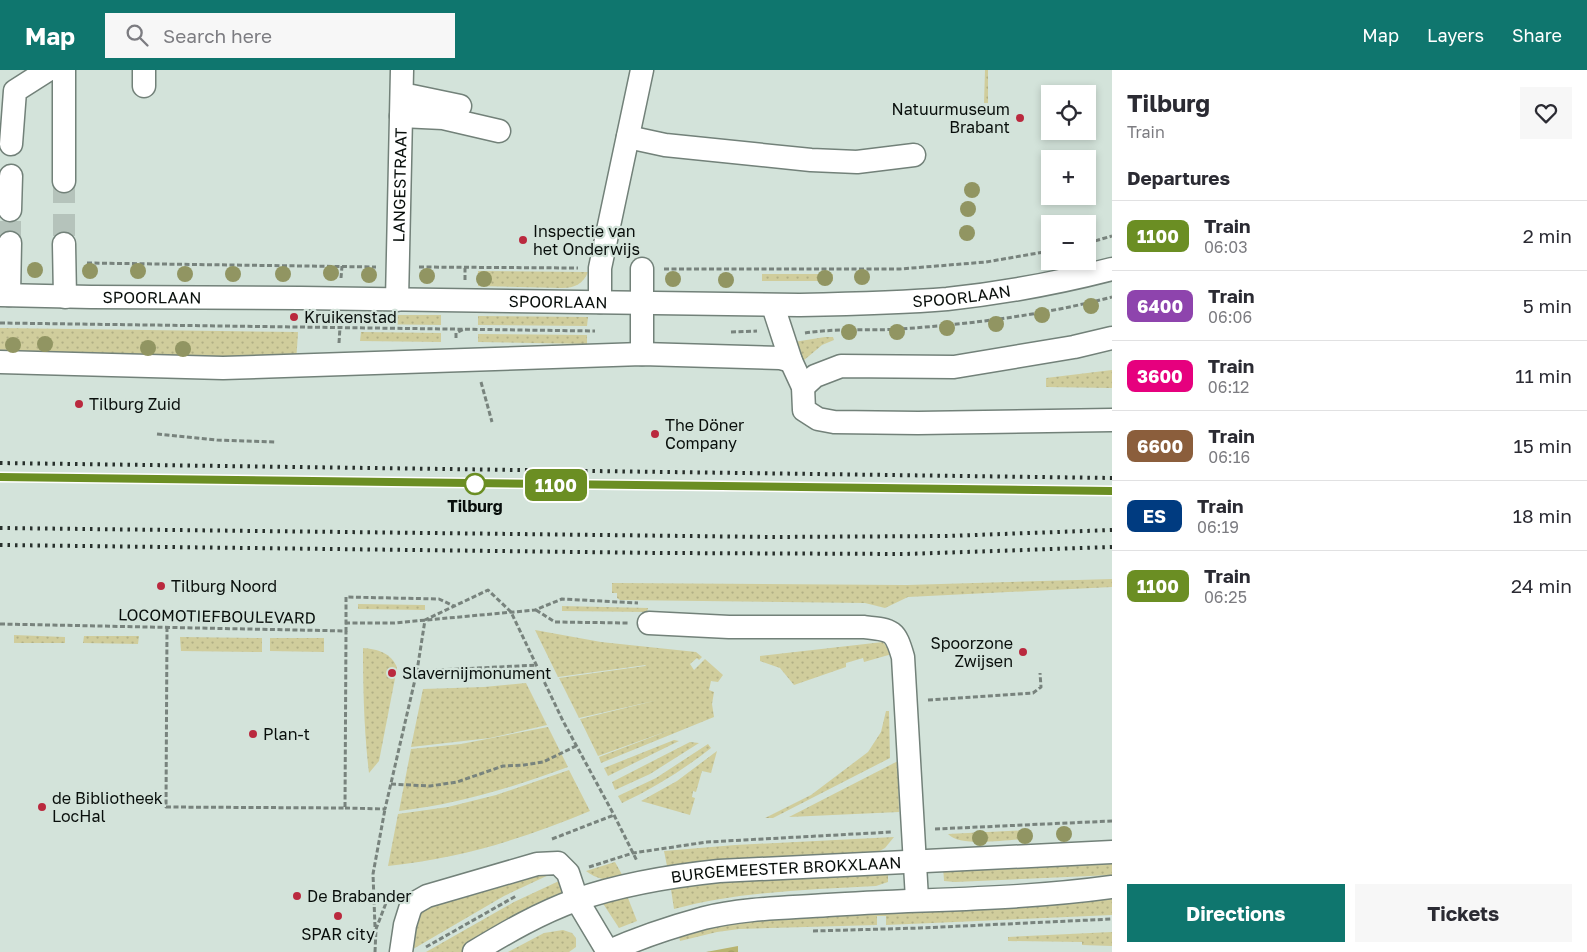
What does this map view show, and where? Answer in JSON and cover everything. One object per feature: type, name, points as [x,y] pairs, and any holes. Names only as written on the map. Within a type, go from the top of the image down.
[{"type":"street","points":[[11,144],[15,91],[21,78],[48,70]]},
{"type":"street","points":[[64,70],[64,181]]},
{"type":"street","name":"LANGESTRAAT","points":[[397,300],[402,70]]},
{"type":"street","points":[[600,302],[600,268],[642,70]]},
{"type":"street","points":[[401,107],[412,96],[460,106]]},
{"type":"street","points":[[401,107],[499,131]]},
{"type":"street","points":[[628,137],[665,145],[811,160],[857,162],[914,154]]},
{"type":"street","points":[[10,210],[11,176]]},
{"type":"street","points":[[4,295],[10,243]]},
{"type":"street","points":[[64,253],[65,297]]},
{"type":"street","points":[[642,354],[642,303],[652,269]]},
{"type":"street","name":"SPOORLAAN","points":[[4,295],[600,302],[773,306],[876,303],[954,298],[1032,287],[1112,269]]},
{"type":"street","points":[[773,306],[791,361],[803,386],[804,410],[818,419],[834,422],[918,423],[1112,420]]},
{"type":"street","points":[[803,386],[815,376],[841,366],[954,367],[1074,347],[1112,338]]},
{"type":"street","points":[[0,362],[223,368],[642,354],[780,358],[791,361]]},
{"type":"street","points":[[649,623],[729,627],[864,627],[890,632],[897,637],[903,657],[917,899]]},
{"type":"street","name":"BURGEMEESTER BROKXLAAN","points":[[474,952],[515,928],[577,900],[621,886],[692,874],[719,871],[1112,852]]},
{"type":"street","points":[[402,952],[405,925],[413,904],[436,894],[537,864],[552,862],[562,865],[568,873],[577,900],[608,952],[660,932],[696,921],[742,912],[917,899],[1069,893],[1112,887]]},
{"type":"path","points":[[1096,241],[1112,236]]},
{"type":"path","name":"SPOORLAAN","points":[[64,253],[397,267],[600,268]]},
{"type":"path","name":"SPOORLAAN","points":[[652,269],[900,269],[986,262],[1041,253]]},
{"type":"path","name":"SPOORLAAN","points":[[0,323],[601,331]]},
{"type":"path","points":[[456,340],[456,333],[464,328],[470,334]]},
{"type":"path","points":[[157,434],[217,440],[275,442]]},
{"type":"path","points":[[391,784],[430,786],[457,782],[503,766],[543,762],[576,746],[511,612],[488,590],[425,620]]},
{"type":"path","points":[[346,808],[346,597],[439,599],[455,606]]},
{"type":"path","points":[[345,623],[394,623],[535,610],[562,599],[568,599]]},
{"type":"path","points":[[535,610],[555,622],[649,623]]},
{"type":"path","points":[[376,929],[373,874],[417,671],[425,620]]},
{"type":"path","name":"LOCOMOTIEFBOULEVARD","points":[[0,624],[346,631]]},
{"type":"path","points":[[167,627],[166,807],[386,809]]},
{"type":"path","points":[[417,671],[537,665]]},
{"type":"path","points":[[905,701],[1033,693],[1041,687],[1040,673]]},
{"type":"path","name":"BURGEMEESTER BROKXLAAN","points":[[576,746],[633,853],[706,842],[1112,821]]},
{"type":"path","points":[[805,931],[929,928],[1112,919]]},
{"type":"shaded area","points":[[985,70],[988,70],[988,103],[984,103]]},
{"type":"shaded area","points":[[478,271],[588,272],[584,280],[578,285],[562,288],[478,286]]},
{"type":"shaded area","points":[[762,274],[833,274],[833,281],[762,281]]},
{"type":"shaded area","points":[[361,315],[441,315],[441,325],[361,324]]},
{"type":"shaded area","points":[[478,316],[588,317],[587,326],[478,325]]},
{"type":"shaded area","points":[[0,328],[298,332],[296,363],[0,359]]},
{"type":"shaded area","points":[[361,332],[441,333],[441,342],[360,341]]},
{"type":"shaded area","points":[[478,334],[587,335],[587,344],[478,342]]},
{"type":"shaded area","points":[[833,337],[834,340],[822,345],[803,361],[794,342]]},
{"type":"shaded area","points":[[1112,370],[1112,388],[1046,387],[1046,378]]},
{"type":"shaded area","points":[[1112,579],[1112,587],[908,597],[885,608],[865,603],[620,600],[617,598],[617,593],[612,593],[612,583],[907,585]]},
{"type":"shaded area","points":[[358,604],[425,605],[425,610],[358,609]]},
{"type":"shaded area","points":[[562,606],[648,608],[647,612],[562,611]]},
{"type":"shaded area","points":[[535,630],[601,642],[696,652],[702,657],[699,660],[697,658],[690,664],[694,670],[705,659],[723,675],[718,682],[711,681],[709,690],[714,692],[712,704],[714,717],[601,763],[599,757],[673,729],[598,756],[580,719],[658,700],[579,718],[559,678],[646,665],[558,677]]},
{"type":"shaded area","points":[[14,635],[65,637],[65,643],[14,643]]},
{"type":"shaded area","points":[[84,636],[139,636],[138,644],[83,643]]},
{"type":"shaded area","points":[[180,637],[262,638],[262,652],[181,651]]},
{"type":"shaded area","points":[[270,638],[324,638],[324,652],[270,651]]},
{"type":"shaded area","points":[[883,642],[892,654],[864,662],[863,658],[846,663],[846,667],[794,685],[780,668],[760,661],[760,656]]},
{"type":"shaded area","points":[[363,648],[374,649],[388,655],[397,668],[379,761],[369,773],[364,710]]},
{"type":"shaded area","points":[[526,683],[547,725],[490,738],[411,747],[423,689],[484,687]]},
{"type":"shaded area","points":[[886,711],[889,711],[890,758],[773,818],[765,818],[811,795],[868,752],[881,732]]},
{"type":"shaded area","points":[[548,727],[568,767],[526,782],[464,800],[399,811],[411,749],[461,744]]},
{"type":"shaded area","points":[[674,740],[679,741],[608,776],[604,768]]},
{"type":"shaded area","points":[[690,742],[699,743],[650,774],[615,790],[612,782]]},
{"type":"shaded area","points":[[708,744],[711,748],[690,764],[657,785],[622,803],[618,796],[656,778]]},
{"type":"shaded area","points":[[717,751],[711,773],[702,771],[696,792],[693,791],[692,797],[695,798],[690,815],[641,801],[677,781]]},
{"type":"shaded area","points":[[898,761],[899,812],[789,817]]},
{"type":"shaded area","points":[[569,770],[590,811],[516,839],[491,846],[441,858],[388,866],[398,814],[448,807],[496,795]]},
{"type":"shaded area","points":[[1029,830],[1029,839],[986,842],[963,841],[948,834]]},
{"type":"shaded area","points":[[894,837],[885,848],[874,854],[668,871],[664,851],[735,845]]},
{"type":"shaded area","points":[[1112,858],[1112,875],[944,881],[943,866]]},
{"type":"shaded area","points":[[615,862],[625,880],[600,878],[586,871]]},
{"type":"shaded area","points":[[888,868],[888,882],[876,886],[749,895],[724,898],[674,909],[670,883]]},
{"type":"shaded area","points":[[542,871],[553,873],[504,896],[408,952],[418,910]]},
{"type":"shaded area","points":[[559,881],[564,894],[463,952],[426,952],[514,902]]},
{"type":"shaded area","points":[[626,893],[637,921],[619,928],[602,902]]},
{"type":"shaded area","points":[[1112,896],[1112,915],[886,925],[886,916],[877,916],[877,925],[739,929],[680,941],[678,932],[732,920]]},
{"type":"shaded area","points":[[563,930],[572,933],[576,938],[576,947],[569,952],[508,952],[544,933]]},
{"type":"shaded area","points":[[1112,932],[1112,946],[1082,945],[1082,942],[1008,941],[1008,937]]},
{"type":"green space","points":[[738,946],[738,952],[706,952]]},
{"type":"tunnel","points":[[64,181],[64,244]]},
{"type":"tunnel","points":[[10,210],[10,243]]},
{"type":"railway","points":[[0,463],[1112,478]]},
{"type":"railway","points":[[0,477],[1112,491]]},
{"type":"railway","points":[[0,528],[773,537],[947,536],[1112,530]]},
{"type":"railway","points":[[0,545],[906,554],[1112,547]]},
{"type":"train","name":"1100","points":[[0,477],[1112,491]]},
{"type":"place","name":"Natuurmuseum Brabant","points":[[1020,118]]},
{"type":"place","name":"Inspectie van het Onderwijs","points":[[523,240]]},
{"type":"place","name":"Kruikenstad","points":[[294,317]]},
{"type":"place","name":"Tilburg Zuid","points":[[79,404]]},
{"type":"place","name":"The Döner Company","points":[[655,434]]},
{"type":"place","name":"Tilburg","points":[[475,484]]},
{"type":"place","name":"Tilburg Noord","points":[[161,586]]},
{"type":"place","name":"Spoorzone Zwijsen","points":[[1023,652]]},
{"type":"place","name":"Slavernijmonument","points":[[392,673]]},
{"type":"place","name":"Plan-t","points":[[253,734]]},
{"type":"place","name":"de Bibliotheek LocHal","points":[[42,807]]},
{"type":"place","name":"De Brabander","points":[[297,896]]},
{"type":"place","name":"SPAR city","points":[[338,916]]}]
